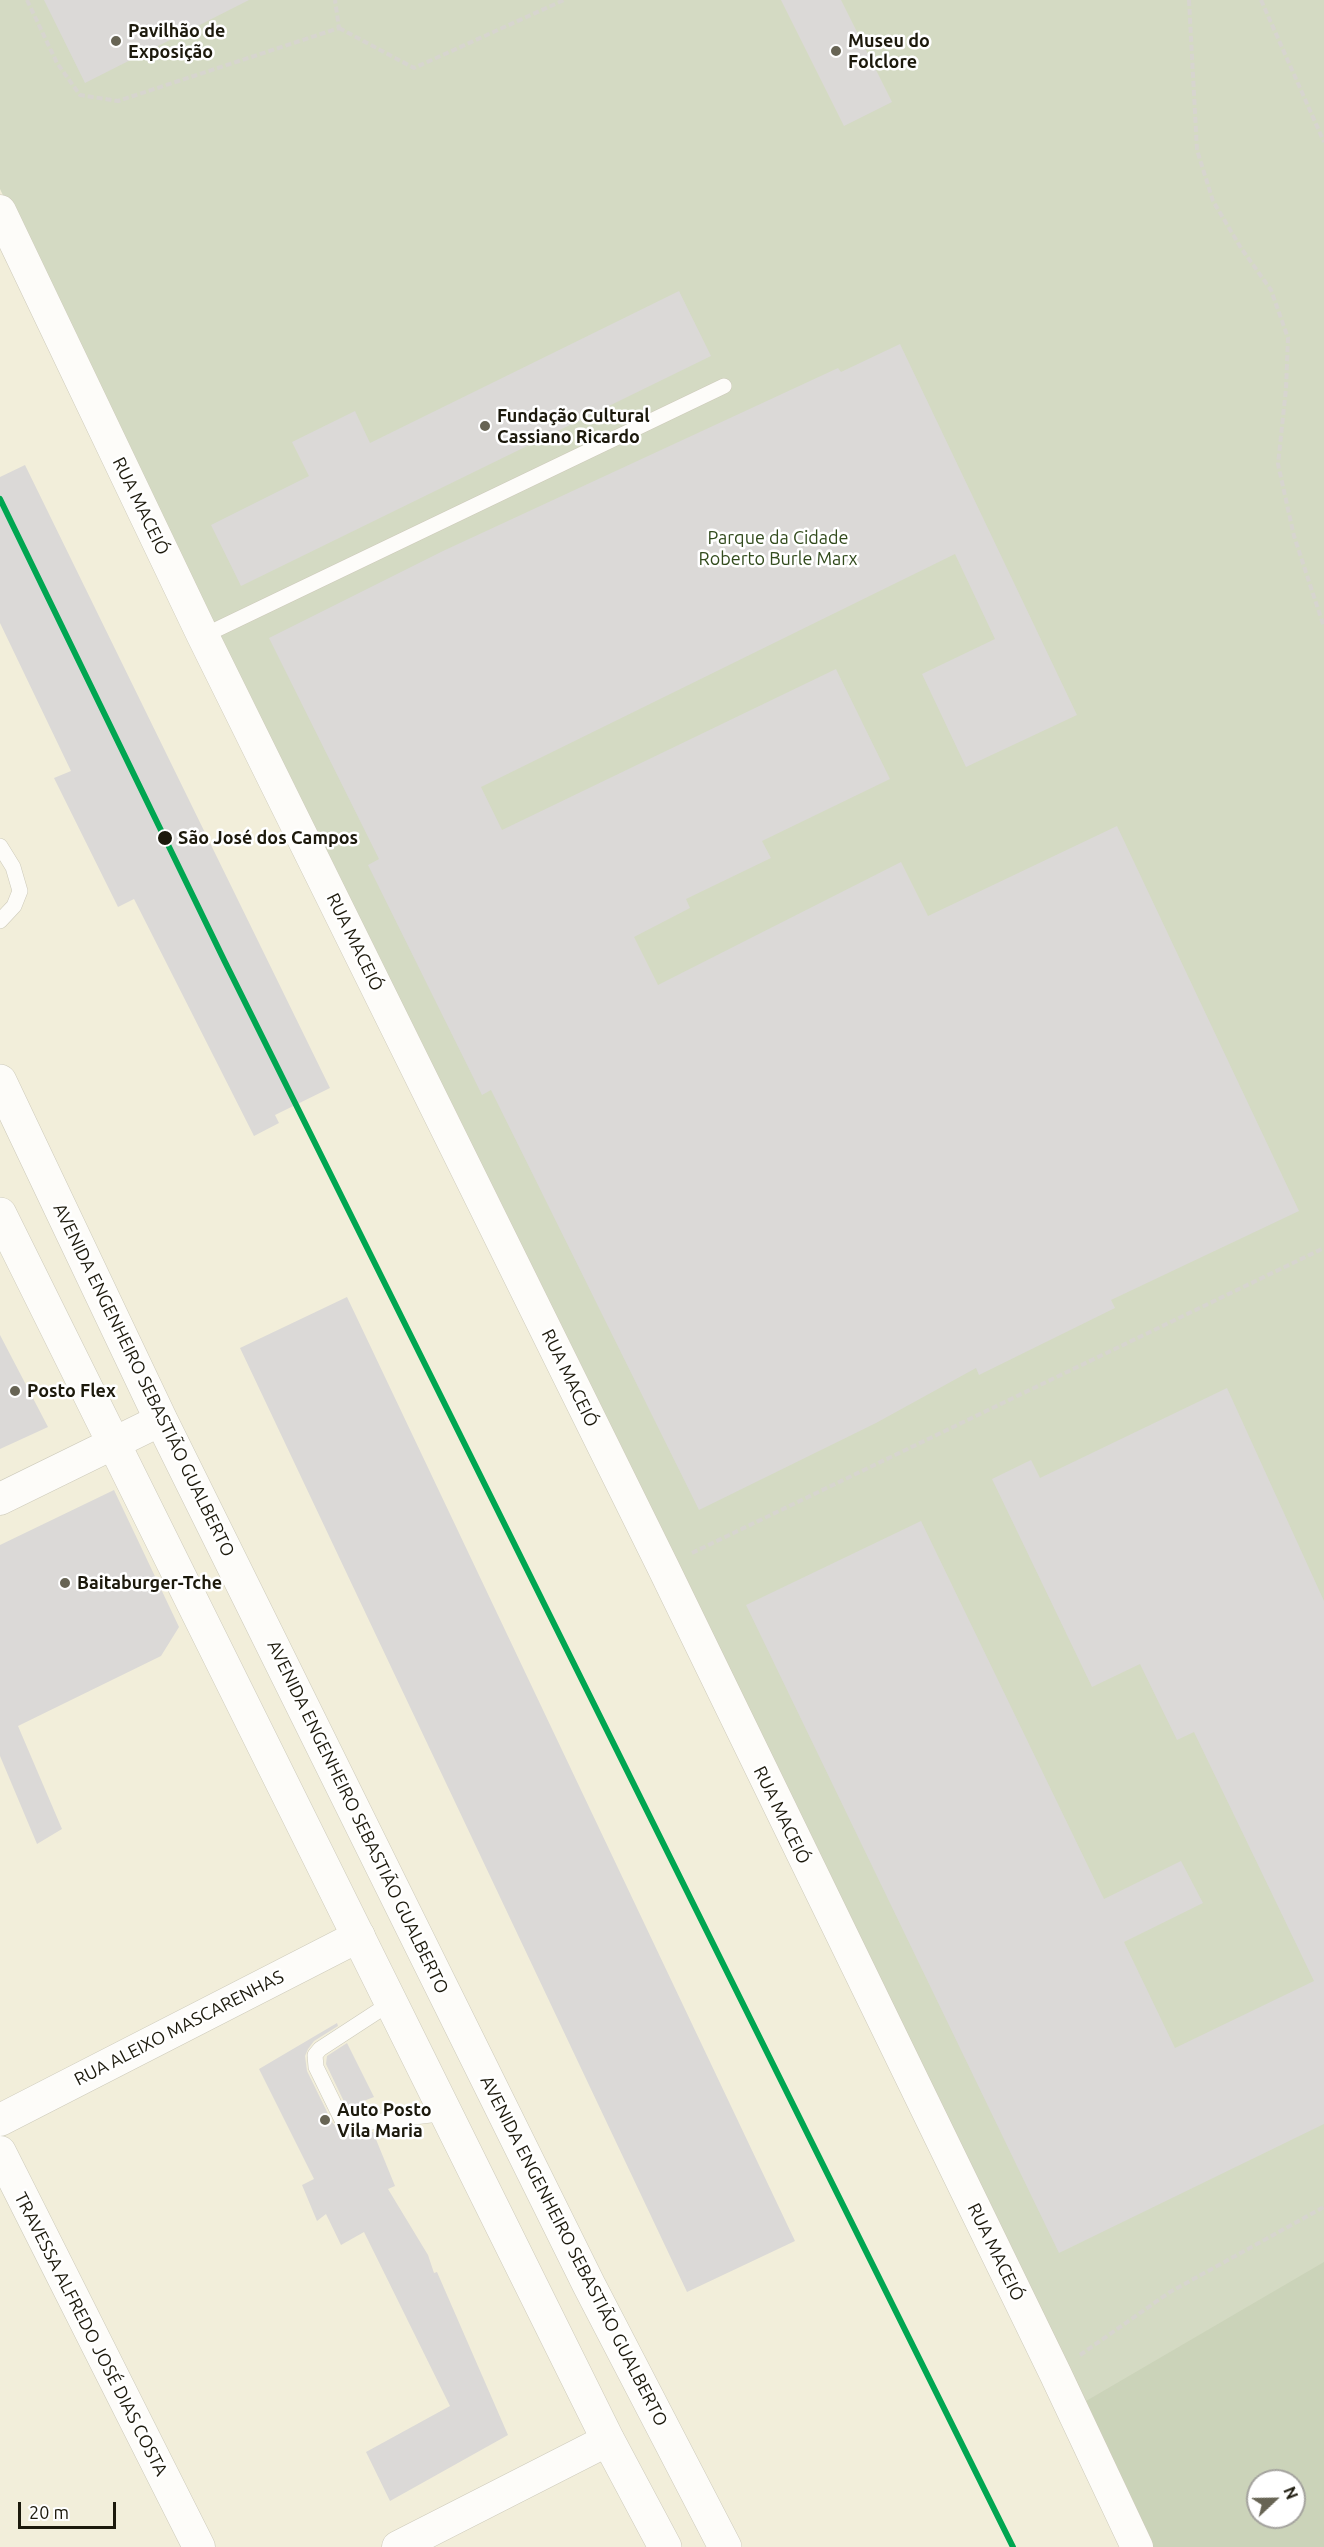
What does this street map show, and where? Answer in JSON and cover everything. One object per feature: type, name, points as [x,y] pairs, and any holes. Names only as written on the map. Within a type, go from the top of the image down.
[{"type":"main road","name":"AVENIDA ENGENHEIRO SEBASTIÃO GUALBERTO","points":[[0,1081],[161,1420],[589,2285],[725,2547]]},
{"type":"main road","points":[[0,1214],[608,2440],[665,2547]]},
{"type":"street","name":"RUA MACEIÓ","points":[[0,211],[203,636],[663,1567],[1055,2373],[1137,2547]]},
{"type":"street","points":[[0,1499],[161,1420]]},
{"type":"street","name":"RUA ALEIXO MASCARENHAS","points":[[0,2120],[359,1936]]},
{"type":"street","name":"TRAVESSA ALFREDO JOSÉ DIAS COSTA","points":[[0,2152],[199,2547]]},
{"type":"street","points":[[398,2547],[608,2440]]},
{"type":"lane","points":[[203,636],[724,386]]},
{"type":"lane","points":[[0,846],[13,867],[20,891],[14,906],[0,921]]},
{"type":"lane","points":[[392,2002],[320,2049],[315,2055],[316,2067],[341,2118],[346,2123],[356,2124],[447,2113]]},
{"type":"path","points":[[27,0],[57,63],[80,95],[118,101],[339,28],[414,68],[564,0]]},
{"type":"path","points":[[334,0],[339,28]]},
{"type":"path","points":[[1189,0],[1197,150],[1213,201],[1241,248],[1271,290],[1288,338],[1286,389],[1278,464],[1294,536],[1324,627]]},
{"type":"path","points":[[1261,0],[1324,142]]},
{"type":"path","points":[[663,1567],[1324,1248]]},
{"type":"path","points":[[1055,2373],[1170,2292],[1324,2207]]},
{"type":"green space","name":"Parque da Cidade Roberto Burle Marx","points":[[0,0],[1324,0],[1324,2547],[1152,2547],[667,1583],[0,189]]},
{"type":"green space","points":[[1324,2262],[1324,2547],[1145,2547],[1081,2404]]},
{"type":"building","name":"Pavilhão de Exposição","points":[[44,0],[249,0],[85,83]]},
{"type":"building","name":"Museu do Folclore","points":[[781,0],[841,0],[892,102],[844,126]]},
{"type":"building","name":"Fundação Cultural Cassiano Ricardo","points":[[679,291],[711,356],[241,586],[211,525],[309,476],[292,442],[355,411],[370,443]]},
{"type":"building","points":[[900,344],[1077,715],[966,767],[922,674],[995,639],[955,554],[481,787],[502,830],[836,669],[890,779],[762,841],[771,858],[686,899],[690,908],[634,937],[658,985],[901,862],[928,916],[1117,826],[1299,1211],[1111,1300],[1115,1308],[979,1375],[976,1368],[876,1423],[699,1510],[491,1090],[482,1095],[368,865],[379,859],[269,638],[443,551],[838,368],[841,372]]},
{"type":"building","points":[[25,465],[330,1088],[275,1115],[279,1123],[254,1136],[134,899],[118,907],[54,778],[71,771],[0,623],[0,477]]},
{"type":"building","points":[[347,1297],[795,2241],[687,2292],[240,1348]]},
{"type":"building","name":"Posto Flex","points":[[0,1335],[48,1427],[0,1449]]},
{"type":"building","points":[[1227,1388],[1324,1601],[1324,2124],[1059,2253],[746,1605],[921,1521],[1104,1899],[1181,1861],[1203,1903],[1124,1942],[1175,2048],[1314,1981],[1194,1732],[1177,1740],[1140,1664],[1092,1687],[992,1479],[1031,1460],[1040,1478]]},
{"type":"building","name":"Baitaburger-Tche","points":[[114,1490],[179,1627],[161,1656],[18,1726],[62,1829],[37,1844],[0,1756],[0,1545]]},
{"type":"building","points":[[337,2023],[338,2026],[314,2041],[308,2049],[305,2056],[307,2071],[332,2122],[339,2130],[355,2134],[373,2132],[395,2186],[388,2189],[428,2255],[434,2273],[437,2272],[508,2435],[390,2501],[366,2452],[450,2406],[364,2232],[341,2245],[326,2214],[317,2221],[302,2185],[314,2179],[259,2069]]},
{"type":"building","points":[[347,2043],[374,2097],[361,2102],[366,2113],[349,2112],[326,2064],[327,2056]]},
{"type":"transit line","points":[[0,499],[225,962],[1013,2547]]},
{"type":"place","name":"Pavilhão de Exposição","points":[[116,41]]},
{"type":"place","name":"Museu do Folclore","points":[[836,51]]},
{"type":"place","name":"Fundação Cultural Cassiano Ricardo","points":[[485,426]]},
{"type":"place","name":"São José dos Campos","points":[[165,838]]},
{"type":"place","name":"Posto Flex","points":[[15,1391]]},
{"type":"place","name":"Baitaburger-Tche","points":[[65,1583]]},
{"type":"place","name":"Auto Posto Vila Maria","points":[[325,2120]]}]
